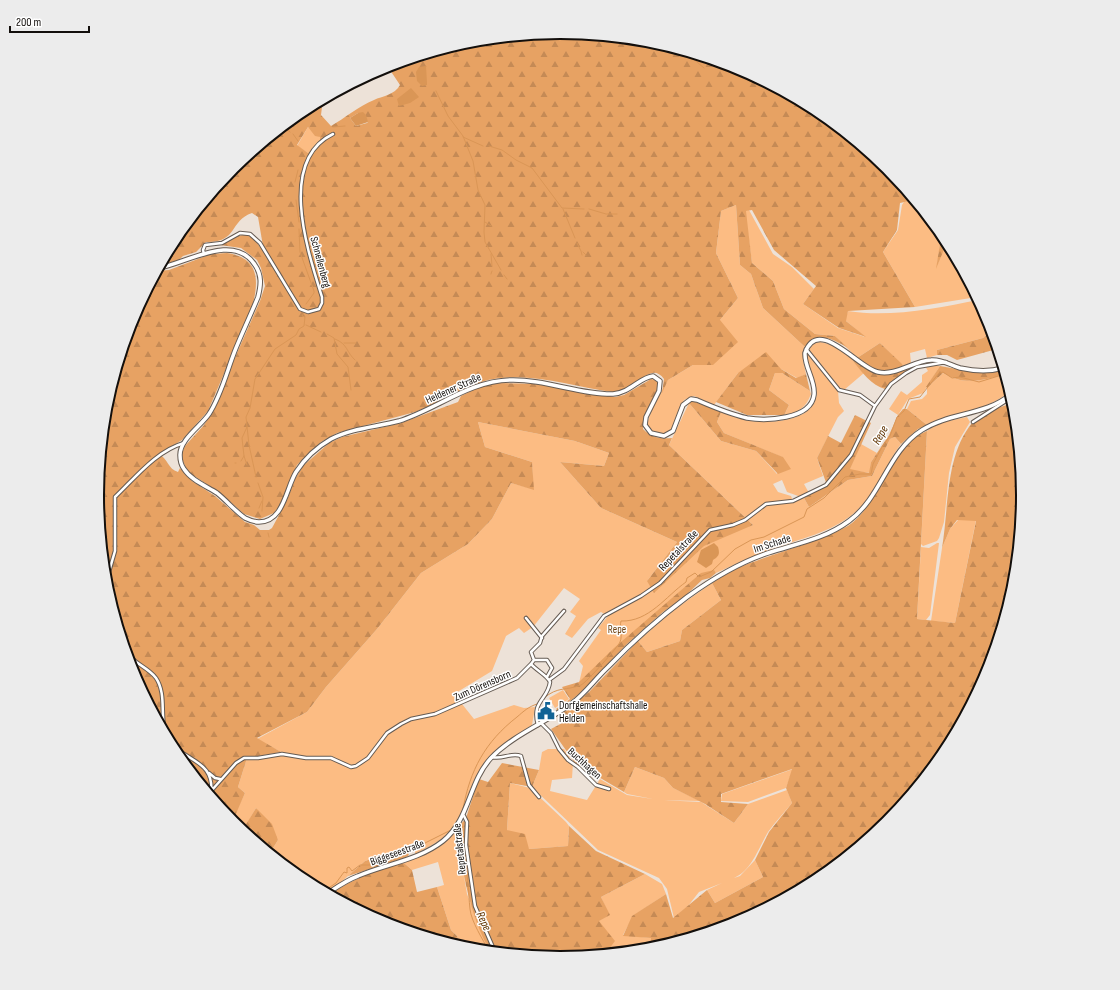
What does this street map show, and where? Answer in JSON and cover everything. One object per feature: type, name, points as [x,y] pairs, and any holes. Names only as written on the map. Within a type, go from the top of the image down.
[{"type":"main road","points":[[166,266],[204,254],[224,250],[242,253],[250,259],[257,268],[260,277],[261,288],[212,408],[203,422],[184,443]]},
{"type":"main road","points":[[806,349],[816,341],[826,340],[842,349],[868,369],[881,373],[891,372],[928,360],[946,362]]},
{"type":"main road","name":"Heldener Straße","points":[[184,443],[180,455],[184,470],[191,477],[217,494],[244,517],[259,522],[270,519],[278,513],[291,481],[301,464],[311,453],[324,443],[341,435],[399,421],[483,384],[510,380],[528,380],[614,394],[631,389],[647,378],[653,376],[660,381],[660,388],[644,425],[651,433],[664,436],[673,432],[683,405],[691,399],[729,412],[753,418],[789,417],[802,412],[810,403],[814,394],[805,360],[806,349]]},
{"type":"main road","name":"Repetalstraße","points":[[946,362],[971,370],[998,369]]},
{"type":"main road","name":"Im Schade","points":[[540,724],[571,704],[651,626],[709,582],[752,559],[826,534],[854,517],[874,495],[901,448],[922,430],[942,421],[987,409],[1005,398]]},
{"type":"main road","name":"Repetalstraße","points":[[464,816],[476,780],[492,757],[508,744],[540,724]]},
{"type":"main road","name":"Biggeseestraße","points":[[333,890],[358,876],[414,856],[436,846],[451,834],[464,816]]},
{"type":"street","name":"Schnellenberg","points":[[204,254],[203,250],[205,245],[222,243],[240,233],[250,234],[260,243],[300,308],[308,312],[319,309],[322,303],[322,297],[303,226],[302,179],[307,159],[316,147],[333,134]]},
{"type":"street","points":[[806,349],[839,390],[860,395],[875,406]]},
{"type":"street","name":"Repetalstraße","points":[[549,680],[564,669],[604,616],[641,596],[660,583],[710,530],[733,525],[745,520],[766,504],[793,501],[826,485],[851,455],[875,406],[885,390],[906,372],[924,365],[946,362]]},
{"type":"street","points":[[973,422],[1006,401]]},
{"type":"street","points":[[110,568],[115,551],[115,497],[159,456],[175,445],[184,443]]},
{"type":"street","points":[[547,677],[552,668],[550,663],[545,659],[534,660],[530,653],[540,643],[542,638],[564,610]]},
{"type":"street","points":[[526,618],[542,638]]},
{"type":"street","name":"Zum Dörensborn","points":[[220,779],[241,759],[282,754],[306,758],[331,758],[351,767],[356,766],[368,758],[385,736],[394,728],[411,718],[439,713],[517,678],[534,660]]},
{"type":"street","points":[[136,662],[152,674],[157,680],[163,702],[164,721]]},
{"type":"street","points":[[531,664],[538,672],[547,677],[549,680],[549,688],[540,700],[537,707],[540,724]]},
{"type":"street","name":"Buchhagen","points":[[540,724],[551,733],[559,749],[568,760],[578,767],[596,785],[609,789]]},
{"type":"street","points":[[184,752],[215,778],[220,779],[212,790]]},
{"type":"street","points":[[492,757],[498,758],[512,754],[521,756],[529,785],[539,797]]},
{"type":"street","points":[[209,773],[212,790]]},
{"type":"street","name":"Repetalstraße","points":[[464,816],[467,822],[466,844],[475,906],[492,946]]},
{"type":"green space","points":[[560,39],[590,40],[620,43],[678,55],[707,63],[762,86],[788,100],[838,133],[861,152],[909,201],[900,203],[897,230],[883,252],[915,307],[848,311],[846,321],[866,337],[839,328],[803,304],[816,286],[774,250],[752,210],[746,211],[752,263],[773,281],[784,309],[815,334],[835,336],[848,348],[825,338],[815,339],[805,347],[763,308],[751,274],[740,265],[736,205],[721,211],[716,253],[738,298],[720,320],[738,342],[713,365],[693,365],[668,380],[662,393],[664,379],[656,373],[648,375],[632,386],[621,391],[613,392],[519,377],[488,380],[457,392],[456,390],[459,387],[458,385],[434,404],[415,412],[337,433],[321,442],[297,465],[280,505],[274,513],[260,519],[244,514],[219,492],[191,474],[183,461],[182,453],[185,446],[204,425],[216,406],[265,286],[261,268],[257,260],[241,248],[220,245],[242,235],[246,235],[255,241],[260,247],[263,246],[258,217],[252,213],[240,221],[229,235],[223,239],[206,242],[196,252],[183,256],[179,260],[167,263],[198,217],[217,194],[259,152],[282,133],[324,105],[321,115],[331,126],[363,105],[395,91],[400,85],[391,72],[413,63],[471,48],[500,43]],"holes":[[[358,113],[368,122],[356,126],[350,118]],[[308,127],[315,136],[320,137],[320,140],[308,153],[297,145]]]},
{"type":"green space","points":[[308,127],[320,137],[320,140],[308,153],[297,146]]},
{"type":"green space","points":[[909,201],[940,244],[937,266],[943,249],[971,298],[915,307],[883,252],[898,230],[902,205],[904,202]]},
{"type":"green space","points":[[736,205],[740,265],[751,274],[763,308],[805,347],[803,360],[806,374],[797,378],[781,369],[738,373],[714,405],[694,396],[684,400],[673,428],[664,434],[657,433],[648,428],[647,424],[653,406],[668,380],[693,365],[713,365],[720,320],[738,298],[716,253],[721,211]]},
{"type":"green space","points":[[749,210],[773,254],[792,267],[814,289],[803,304],[838,328],[865,337],[845,320],[848,311],[864,313],[897,313],[930,309],[973,301],[987,335],[983,338],[937,350],[937,355],[927,358],[925,349],[910,353],[911,363],[903,366],[880,343],[857,358],[835,336],[815,334],[784,309],[773,281],[752,263],[745,211]]},
{"type":"green space","points":[[940,244],[944,250],[936,269]]},
{"type":"green space","points":[[227,253],[238,256],[246,260],[251,265],[256,280],[256,289],[252,308],[208,411],[182,440],[159,454],[172,469],[178,472],[180,468],[192,481],[215,496],[245,522],[254,525],[260,530],[269,530],[272,528],[287,500],[295,479],[303,466],[329,443],[342,437],[401,423],[458,402],[461,396],[477,388],[496,383],[543,384],[615,397],[624,395],[651,379],[658,383],[658,388],[643,419],[643,429],[656,437],[672,438],[669,445],[753,525],[704,546],[654,593],[647,581],[677,542],[601,508],[560,462],[604,466],[609,453],[575,441],[478,422],[485,447],[532,462],[534,490],[511,483],[492,519],[468,544],[421,573],[377,629],[326,687],[307,712],[257,738],[281,752],[247,758],[238,787],[245,793],[236,815],[217,796],[198,773],[165,723],[151,697],[128,642],[120,613],[108,555],[105,525],[105,465],[108,435],[113,406],[128,348],[151,293],[163,270],[169,270],[211,254]]},
{"type":"green space","points":[[987,335],[993,350],[957,360],[947,355],[937,355],[937,350],[983,338]]},
{"type":"green space","points":[[820,342],[833,345],[854,360],[853,361],[864,373],[844,390],[839,387],[810,351],[813,344]]},
{"type":"green space","points":[[880,343],[903,366],[897,369],[885,371],[873,369],[857,358]]},
{"type":"green space","points":[[766,352],[781,369],[796,378],[806,374],[810,391],[782,373],[775,373],[769,390],[789,405],[784,415],[747,415],[716,402],[738,373]]},
{"type":"green space","points":[[807,353],[838,391],[839,403],[844,411],[838,417],[817,458],[823,476],[804,484],[809,493],[801,497],[787,492],[782,480],[773,484],[778,492],[791,496],[793,501],[804,498],[809,507],[848,480],[872,476],[890,439],[895,437],[901,444],[866,501],[857,511],[846,519],[824,531],[768,551],[716,573],[714,571],[704,576],[579,683],[583,666],[579,661],[601,630],[598,628],[608,616],[601,612],[588,619],[572,638],[565,634],[576,616],[570,612],[580,599],[564,588],[533,627],[524,633],[519,628],[506,636],[492,671],[454,694],[474,719],[514,705],[524,708],[535,707],[532,725],[504,744],[486,761],[475,779],[461,816],[453,829],[442,839],[415,854],[415,849],[410,846],[365,861],[339,884],[331,889],[272,849],[278,840],[256,808],[246,825],[235,814],[245,793],[238,787],[247,758],[281,752],[257,739],[307,712],[326,687],[377,629],[421,573],[468,544],[492,519],[511,483],[533,489],[532,462],[485,447],[478,422],[575,441],[609,453],[604,466],[560,462],[601,508],[677,542],[647,581],[707,537],[753,525],[669,445],[689,403],[721,441],[756,451],[777,474],[782,457],[724,433],[717,422],[721,412],[740,419],[768,422],[788,419],[806,412],[812,406],[817,394],[807,365]]},
{"type":"green space","points":[[854,360],[878,374],[896,373],[911,368],[885,389],[876,385],[867,378],[853,361]]},
{"type":"green space","points":[[925,366],[940,366],[923,393],[908,399],[898,415],[889,409],[901,391],[907,395],[922,382],[922,375],[928,371]]},
{"type":"green space","points":[[940,366],[973,372],[998,370],[1000,376],[966,381],[958,380],[943,373],[927,388],[926,387]]},
{"type":"green space","points":[[775,373],[782,373],[810,391],[811,394],[807,403],[801,409],[784,415],[789,405],[769,390]]},
{"type":"green space","points":[[943,373],[958,380],[966,381],[1000,376],[1004,395],[981,408],[948,417],[927,425],[907,409],[911,401],[922,399],[927,394],[927,388]]},
{"type":"green space","points":[[693,401],[721,412],[717,422],[724,433],[783,457],[791,469],[778,474],[756,451],[721,441],[689,403]]},
{"type":"green space","points":[[1007,405],[1012,435],[1016,495],[1012,555],[1007,584],[992,642],[969,697],[955,723],[922,773],[903,796],[861,838],[838,857],[788,890],[762,904],[707,927],[651,942],[651,938],[623,936],[632,916],[666,894],[673,918],[707,890],[715,903],[763,877],[755,860],[769,832],[792,803],[786,788],[792,769],[721,794],[721,802],[748,804],[734,823],[705,804],[673,788],[664,778],[635,767],[624,792],[575,763],[551,729],[566,721],[560,714],[589,692],[638,641],[647,652],[680,641],[682,630],[721,600],[712,583],[744,565],[806,544],[836,532],[852,523],[863,513],[894,461],[903,449],[914,439],[927,431],[917,619],[955,623],[976,521],[957,520],[950,529],[942,548],[952,466],[963,436],[972,423],[991,411]]},
{"type":"green space","points":[[903,409],[907,409],[927,425],[918,429],[901,444],[895,437],[890,439],[872,476],[848,480],[809,507],[804,498],[827,485],[817,458],[828,436],[841,443],[855,415],[871,423],[850,469],[869,473],[871,462],[889,435],[898,415]]},
{"type":"green space","points":[[967,417],[970,422],[955,447],[949,473],[944,522],[939,538],[937,541],[923,546],[921,544],[927,431],[939,423]]},
{"type":"green space","points":[[861,444],[877,453],[871,462],[870,473],[849,470]]},
{"type":"green space","points":[[958,520],[976,520],[955,623],[931,621],[942,548],[950,529]]},
{"type":"green space","points":[[939,543],[930,615],[926,620],[917,619],[921,547],[929,548]]},
{"type":"green space","points":[[714,570],[716,573],[710,578],[702,580],[684,597],[663,612],[627,644],[580,693],[558,711],[556,709],[570,699],[562,687],[579,682],[614,648],[701,573]]},
{"type":"green space","points":[[712,583],[721,600],[682,630],[680,641],[647,652],[638,641],[674,610]]},
{"type":"green space","points":[[563,690],[569,699],[555,708],[549,698]]},
{"type":"green space","points":[[548,749],[564,749],[573,763],[572,778],[552,780],[550,791],[587,800],[600,779],[627,795],[659,800],[701,802],[734,823],[748,804],[787,790],[792,803],[768,832],[758,852],[747,869],[755,860],[763,877],[715,903],[707,890],[722,883],[699,892],[688,906],[674,918],[667,889],[659,878],[598,850],[532,787],[539,770],[542,752]],"holes":[[[745,871],[740,876],[734,878]]]},
{"type":"green space","points":[[502,763],[539,770],[532,787],[510,783],[507,830],[525,834],[529,849],[568,846],[569,826],[596,851],[645,874],[601,897],[610,915],[599,921],[615,941],[610,948],[560,951],[530,950],[487,945],[472,908],[464,877],[456,830],[466,818],[479,779],[488,782]]},
{"type":"green space","points":[[635,767],[664,778],[673,788],[700,801],[658,800],[627,794],[624,792]]},
{"type":"green space","points":[[793,769],[786,788],[748,802],[721,801],[722,794]]},
{"type":"green space","points":[[510,783],[530,788],[566,822],[569,826],[568,846],[529,849],[507,830]]},
{"type":"green space","points":[[256,808],[272,824],[278,840],[272,849],[246,825]]},
{"type":"green space","points":[[456,830],[467,894],[488,945],[458,939],[451,930],[437,887],[444,885],[438,862],[412,870],[404,863],[438,847]]},
{"type":"green space","points":[[410,846],[412,847],[408,856],[404,858],[348,876],[365,861]]},
{"type":"green space","points":[[404,863],[412,870],[417,892],[437,887],[451,930],[458,939],[413,927],[358,904],[335,891],[366,875]]},
{"type":"green space","points":[[645,874],[662,884],[666,894],[633,916],[623,935],[651,938],[651,942],[605,949],[598,921],[609,915],[601,897]]},
{"type":"shaded area","points":[[426,66],[427,85],[422,86],[417,81],[416,72],[419,67]]},
{"type":"shaded area","points":[[411,88],[419,97],[410,103],[399,106],[397,99]]},
{"type":"shaded area","points":[[363,112],[366,115],[368,122],[356,126],[350,118]]},
{"type":"shaded area","points":[[714,543],[718,547],[718,555],[713,560],[712,564],[706,568],[697,562],[701,550]]},
{"type":"waterway","points":[[694,59],[704,68]]},
{"type":"waterway","points":[[436,91],[448,116],[463,136],[473,161],[478,190],[485,205],[485,242],[501,270]]},
{"type":"waterway","points":[[333,127],[345,126]]},
{"type":"waterway","points":[[293,134],[298,141]]},
{"type":"waterway","points":[[463,137],[483,146]]},
{"type":"waterway","points":[[489,146],[502,150],[516,160],[532,168],[562,208],[584,209]]},
{"type":"waterway","points":[[295,182],[298,170]]},
{"type":"waterway","points":[[296,200],[299,222]]},
{"type":"waterway","points":[[563,209],[575,238]]},
{"type":"waterway","points":[[589,209],[606,214],[617,214]]},
{"type":"waterway","points":[[485,222],[491,226]]},
{"type":"waterway","points":[[299,229],[300,252],[314,291],[306,304]]},
{"type":"waterway","points":[[577,243],[582,255]]},
{"type":"waterway","points":[[583,252],[586,255]]},
{"type":"waterway","points":[[491,254],[492,266]]},
{"type":"waterway","points":[[504,275],[507,279]]},
{"type":"waterway","points":[[256,477],[249,445],[246,417],[250,408],[255,379],[275,349],[296,335],[299,329],[304,326],[305,317],[302,316],[304,313]]},
{"type":"waterway","points":[[306,325],[321,332]]},
{"type":"waterway","points":[[327,334],[334,338],[337,354],[348,367],[351,390]]},
{"type":"waterway","points":[[335,339],[345,346],[355,360]]},
{"type":"waterway","points":[[344,343],[356,343]]},
{"type":"waterway","name":"Repe","points":[[544,698],[558,690],[571,688],[584,683],[620,642],[621,621],[631,620],[649,613],[686,582],[687,578],[695,573],[699,577],[711,572],[735,549],[751,540],[764,537],[804,517],[807,509],[824,498],[845,477],[860,474],[871,474],[873,464],[890,436],[897,417],[904,411],[909,399],[920,397],[939,373],[943,372],[952,378],[960,377],[979,382],[1000,376]]},
{"type":"waterway","points":[[247,427],[242,438],[244,456],[247,465]]},
{"type":"waterway","points":[[241,461],[244,456]]},
{"type":"waterway","points":[[258,483],[263,497],[262,511]]},
{"type":"waterway","points":[[259,508],[262,501]]},
{"type":"waterway","points":[[268,533],[269,537]]},
{"type":"waterway","name":"Repe","points":[[463,809],[475,769],[488,747],[496,736],[526,709],[537,704]]},
{"type":"waterway","name":"Repe","points":[[462,826],[461,854],[466,866],[470,909],[473,919],[486,945]]},
{"type":"waterway","points":[[415,848],[451,830]]},
{"type":"waterway","points":[[329,888],[336,883],[344,872],[347,873],[347,868],[349,867],[352,871],[360,865],[370,865],[375,858],[385,860],[391,857],[394,860],[411,849]]},
{"type":"place","name":"Dorfgemeinschaftshalle Helden","points":[[546,711]]}]
